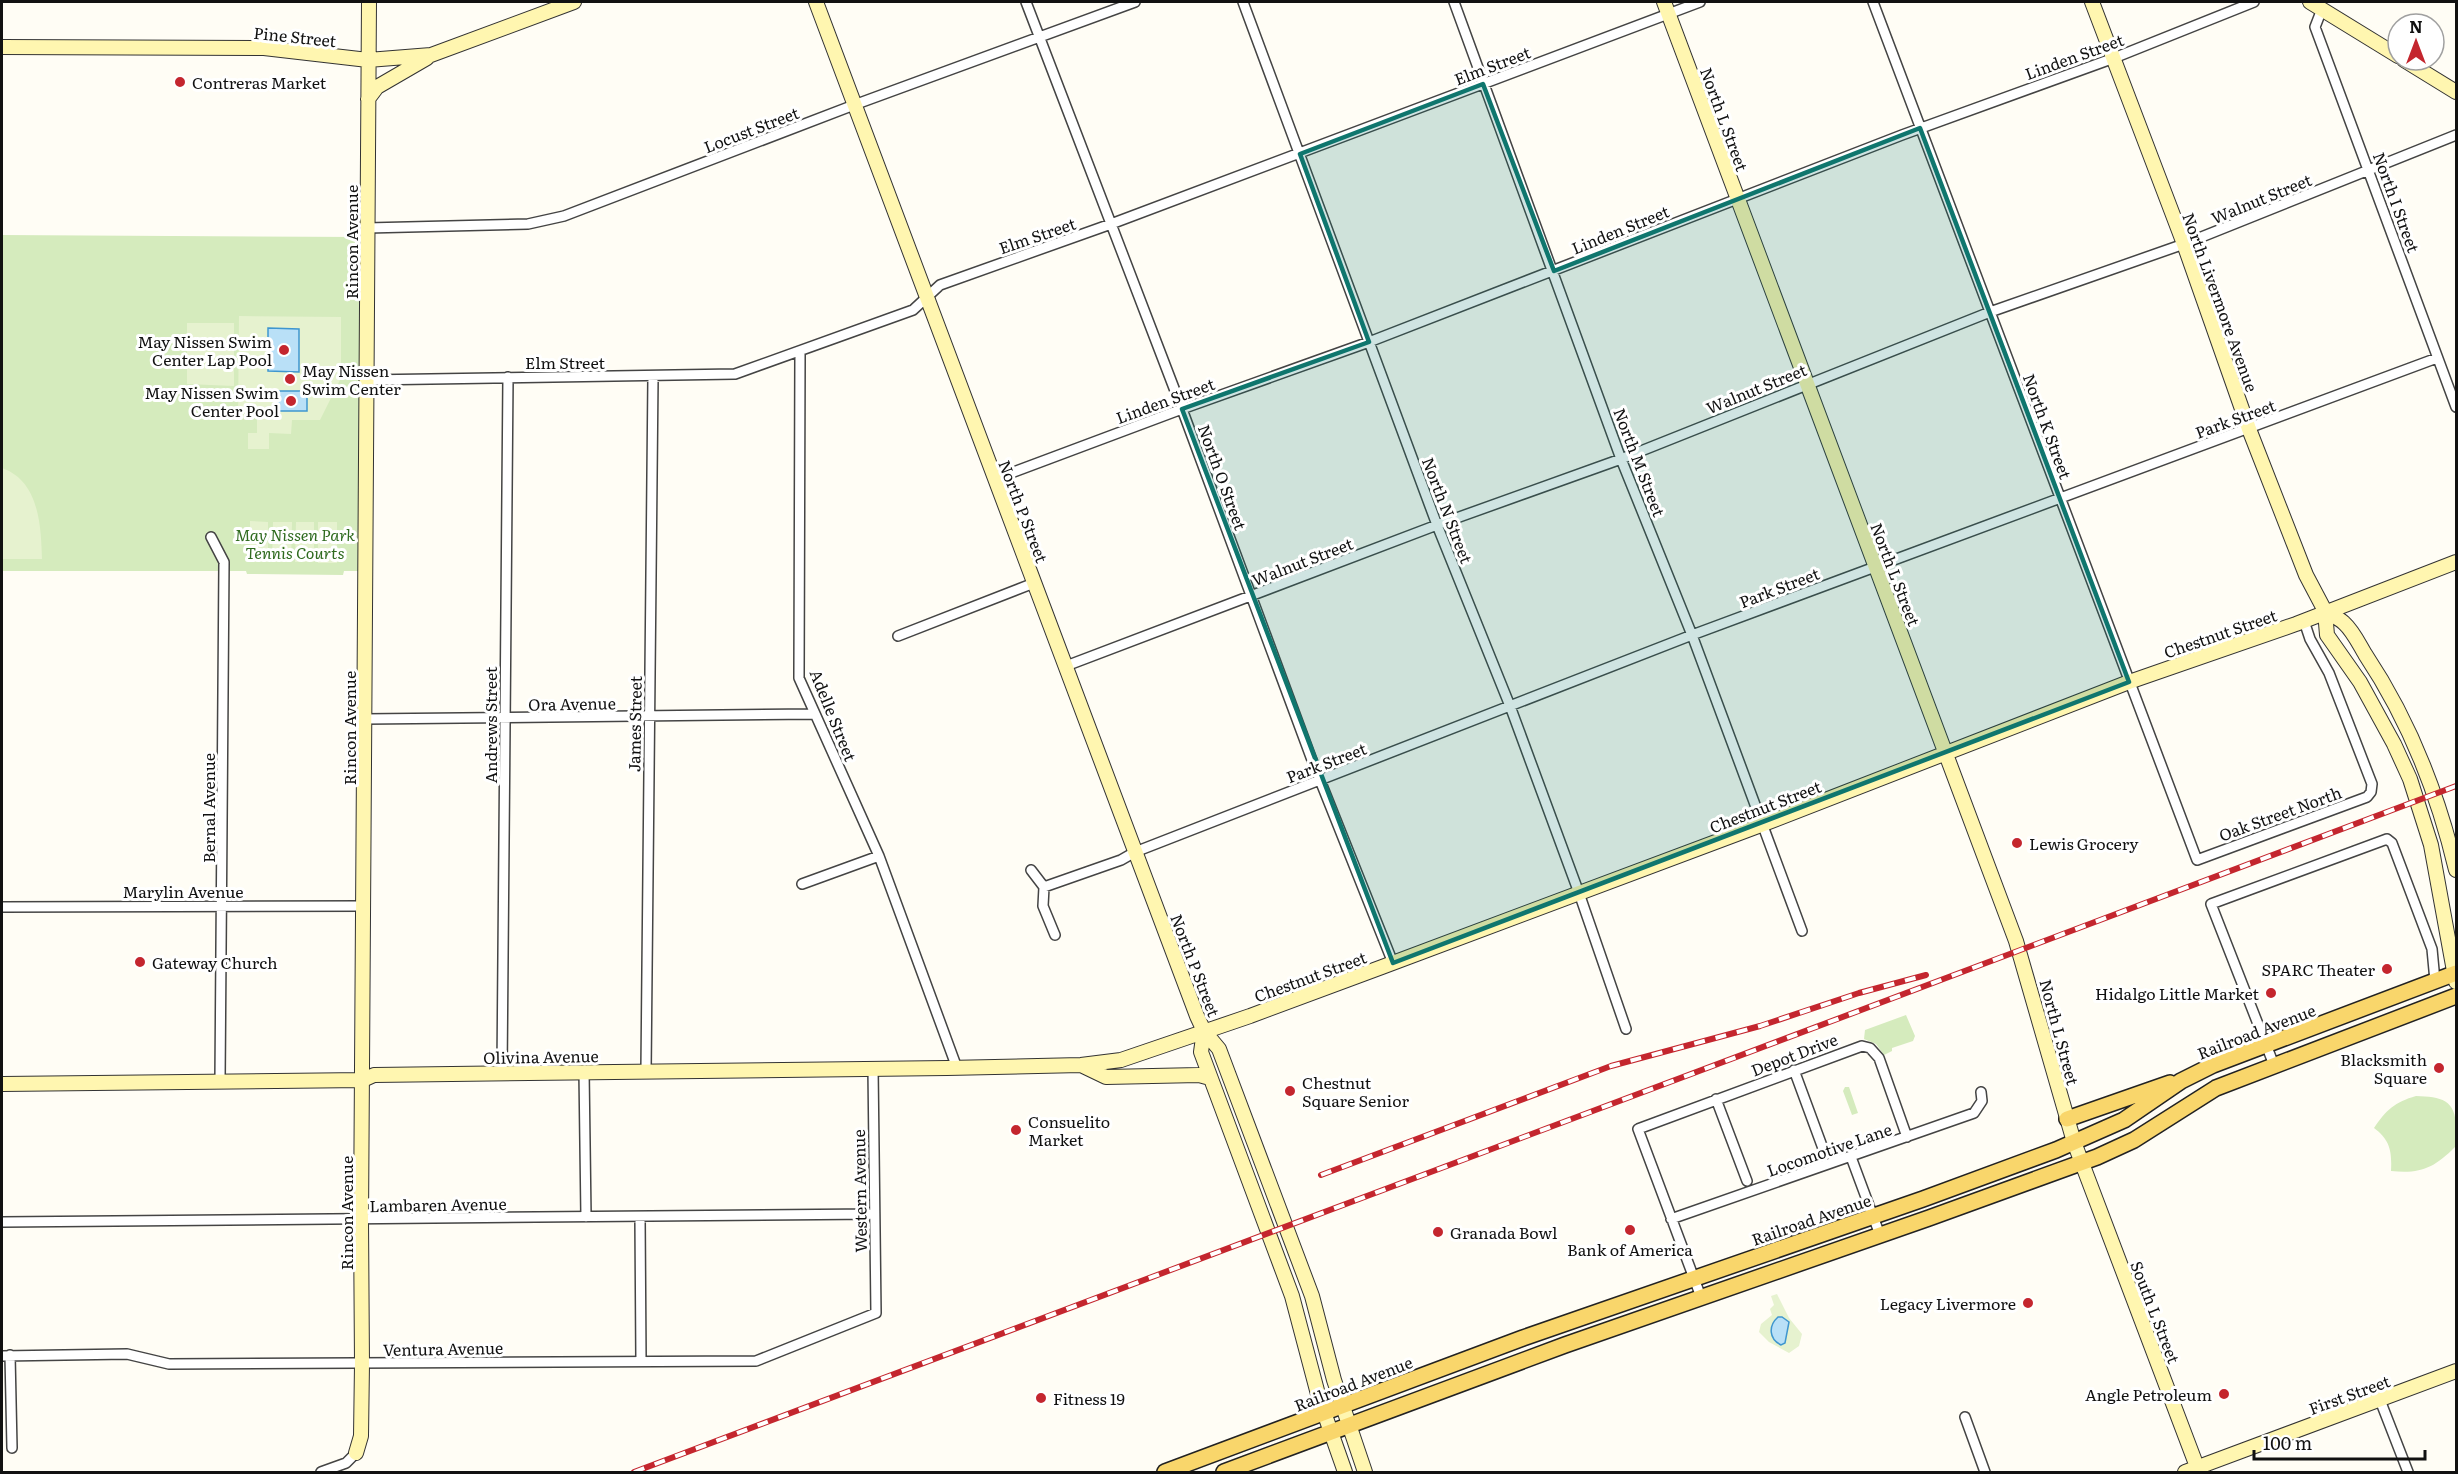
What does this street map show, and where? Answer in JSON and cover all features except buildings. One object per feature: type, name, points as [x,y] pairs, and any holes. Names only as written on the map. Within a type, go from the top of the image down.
[{"type":"main road","name":"Railroad Avenue","points":[[1165,1473],[1523,1338],[1872,1216],[2074,1142],[2124,1120],[2198,1072],[2435,981],[2456,976]]},
{"type":"main road","points":[[1224,1473],[1554,1348],[2082,1162],[2134,1140],[2216,1088],[2457,996]]},
{"type":"main road","points":[[2067,1119],[2198,1072]]},
{"type":"street","name":"Rincon Avenue","points":[[356,1453],[361,1436],[362,1364],[369,2]]},
{"type":"street","name":"Pine Street","points":[[2,47],[264,48],[368,60],[431,55],[574,2]]},
{"type":"street","name":"North P Street","points":[[816,2],[1135,852],[1204,1031],[1219,1049],[1304,1271],[1342,1406],[1365,1473]]},
{"type":"street","name":"North O Street","points":[[1026,2],[1182,409],[1250,597],[1393,963]]},
{"type":"street","name":"Locust Street","points":[[368,228],[528,224],[564,216],[854,105],[1135,2]]},
{"type":"street","name":"North N Street","points":[[1243,2],[1437,525],[1510,706],[1626,1029]]},
{"type":"street","name":"North M Street","points":[[1454,2],[1621,459],[1692,635],[1802,931]]},
{"type":"street","name":"Elm Street","points":[[367,380],[735,374],[914,310],[940,285],[1111,225],[1483,84],[1666,7],[1700,2]]},
{"type":"street","name":"North K Street","points":[[1873,2],[2197,860]]},
{"type":"street","name":"North Livermore Avenue","points":[[2092,2],[2184,244],[2249,429],[2306,575],[2325,611],[2327,635],[2360,682],[2394,744],[2410,779],[2431,845],[2456,976]]},
{"type":"street","name":"Linden Street","points":[[995,479],[1554,272],[1920,128],[2114,58],[2254,2]]},
{"type":"street","points":[[2310,2],[2386,49]]},
{"type":"street","name":"North L Street","points":[[1666,7],[2019,951],[2067,1119],[2082,1162]]},
{"type":"street","name":"North I Street","points":[[2322,9],[2315,27],[2457,407]]},
{"type":"street","points":[[368,99],[377,87],[431,55]]},
{"type":"street","points":[[2424,72],[2457,92]]},
{"type":"street","name":"Walnut Street","points":[[1066,666],[1437,525],[1621,459],[1990,312],[2184,244],[2457,135]]},
{"type":"street","name":"Adelle Street","points":[[800,352],[799,678],[879,856],[957,1068]]},
{"type":"street","name":"Park Street","points":[[1044,887],[1121,860],[1135,852],[1692,635],[2437,358]]},
{"type":"street","name":"James Street","points":[[646,1071],[653,376]]},
{"type":"street","name":"Andrews Street","points":[[502,1072],[508,377]]},
{"type":"street","name":"Bernal Avenue","points":[[211,537],[224,562],[220,1082]]},
{"type":"street","name":"Chestnut Street","points":[[1082,1065],[1121,1060],[1393,963],[1761,825],[2129,682],[2304,621],[2457,562]]},
{"type":"street","points":[[898,636],[1034,583]]},
{"type":"street","name":"North Livermore Avenue","points":[[2325,611],[2345,624],[2376,670],[2411,735],[2431,784],[2457,870]]},
{"type":"street","name":"Oak Street North","points":[[2197,860],[2367,797],[2371,792],[2372,784],[2329,673],[2310,639],[2304,621]]},
{"type":"street","name":"Ora Avenue","points":[[365,719],[815,714]]},
{"type":"street","points":[[2274,1065],[2211,904],[2387,839],[2392,843],[2432,950],[2435,981]]},
{"type":"street","points":[[802,884],[879,856]]},
{"type":"street","points":[[1031,870],[1044,887],[1043,906],[1055,935]]},
{"type":"street","name":"Marylin Avenue","points":[[2,907],[364,906]]},
{"type":"street","name":"North P Street","points":[[1204,1031],[1201,1052],[1292,1296],[1323,1412],[1345,1473]]},
{"type":"street","name":"Depot Drive","points":[[1671,1219],[1638,1129],[1855,1047],[1870,1048],[1879,1058],[1907,1137]]},
{"type":"street","points":[[1082,1065],[1106,1077],[1199,1075],[1210,1078]]},
{"type":"street","name":"Olivina Avenue","points":[[2,1084],[363,1080],[374,1075],[502,1072],[1082,1065]]},
{"type":"street","name":"Western Avenue","points":[[873,1068],[876,1313]]},
{"type":"street","points":[[1794,1070],[1825,1154]]},
{"type":"street","points":[[584,1071],[586,1217]]},
{"type":"street","name":"Locomotive Lane","points":[[1671,1219],[1974,1113],[1982,1101],[1981,1092]]},
{"type":"street","points":[[1716,1099],[1747,1181]]},
{"type":"street","points":[[1851,1157],[1880,1235]]},
{"type":"street","name":"South L Street","points":[[2082,1162],[2194,1471]]},
{"type":"street","name":"Lambaren Avenue","points":[[2,1222],[874,1214]]},
{"type":"street","points":[[640,1216],[641,1361]]},
{"type":"street","points":[[1671,1219],[1701,1297]]},
{"type":"street","name":"Ventura Avenue","points":[[6,1355],[127,1354],[169,1364],[756,1361],[876,1313]]},
{"type":"street","points":[[6,1355],[12,1448]]},
{"type":"street","name":"First Street","points":[[2194,1471],[2457,1371]]},
{"type":"street","points":[[2380,1400],[2408,1473]]},
{"type":"street","points":[[1965,1417],[1985,1473]]},
{"type":"street","points":[[321,1473],[346,1463],[356,1453]]},
{"type":"highlighted area","points":[[1483,84],[1554,271],[1920,128],[2129,682],[1393,963],[1182,409],[1369,342],[1300,154]]},
{"type":"green space","name":"May Nissen Park Tennis Courts","points":[[2,235],[360,237],[358,571],[344,571],[343,575],[247,574],[246,571],[2,571]]},
{"type":"green space","name":"May Nissen Swim Center","points":[[239,316],[341,317],[343,374],[320,420],[292,420],[291,434],[269,433],[269,449],[248,449],[248,433],[257,433],[257,418],[238,418]]},
{"type":"green space","points":[[187,323],[234,323],[234,363],[187,363]]},
{"type":"green space","points":[[187,364],[234,364],[234,386],[187,384]]},
{"type":"green space","points":[[2,468],[14,474],[31,494],[39,519],[42,559],[2,559]]},
{"type":"green space","points":[[250,521],[268,522],[268,562],[250,562]]},
{"type":"green space","points":[[273,522],[292,522],[291,562],[272,562]]},
{"type":"green space","points":[[296,522],[314,522],[314,562],[295,562]]},
{"type":"green space","points":[[318,522],[337,522],[337,563],[318,563]]},
{"type":"green space","points":[[1906,1015],[1915,1036],[1913,1041],[1892,1048],[1892,1051],[1884,1055],[1876,1044],[1864,1039],[1865,1030]]},
{"type":"green space","points":[[1845,1087],[1849,1087],[1858,1113],[1852,1115],[1843,1091]]},
{"type":"green space","points":[[2416,1096],[2433,1097],[2450,1105],[2455,1118],[2455,1147],[2426,1168],[2391,1171],[2389,1146],[2384,1137],[2374,1128],[2392,1108]]},
{"type":"green space","points":[[1777,1294],[1789,1318],[1802,1334],[1799,1346],[1789,1353],[1769,1342],[1759,1332],[1761,1324],[1772,1315],[1770,1309],[1774,1305],[1771,1296]]},
{"type":"water","name":"May Nissen Swim Center Lap Pool","points":[[268,328],[299,329],[299,372],[268,371]]},
{"type":"water","name":"May Nissen Swim Center Pool","points":[[275,391],[307,391],[307,411],[275,411]]},
{"type":"water","points":[[1778,1317],[1789,1322],[1785,1343],[1781,1345],[1774,1339],[1771,1332]]},
{"type":"railway","points":[[634,1472],[2456,786]]},
{"type":"railway","points":[[1321,1175],[1611,1066],[1760,1026],[1859,993],[1926,975]]},
{"type":"place","name":"Contreras Market","points":[[180,82]]},
{"type":"place","name":"May Nissen Swim Center Lap Pool","points":[[284,350]]},
{"type":"place","name":"May Nissen Swim Center","points":[[290,379]]},
{"type":"place","name":"May Nissen Swim Center Pool","points":[[291,401]]},
{"type":"place","name":"Lewis Grocery","points":[[2017,843]]},
{"type":"place","name":"Gateway Church","points":[[140,962]]},
{"type":"place","name":"SPARC Theater","points":[[2387,969]]},
{"type":"place","name":"Hidalgo Little Market","points":[[2271,993]]},
{"type":"place","name":"Blacksmith Square","points":[[2439,1068]]},
{"type":"place","name":"Chestnut Square Senior","points":[[1290,1091]]},
{"type":"place","name":"Consuelito Market","points":[[1016,1130]]},
{"type":"place","name":"Bank of America","points":[[1630,1230]]},
{"type":"place","name":"Granada Bowl","points":[[1438,1232]]},
{"type":"place","name":"Legacy Livermore","points":[[2028,1303]]},
{"type":"place","name":"Angle Petroleum","points":[[2224,1394]]},
{"type":"place","name":"Fitness 19","points":[[1041,1398]]}]
